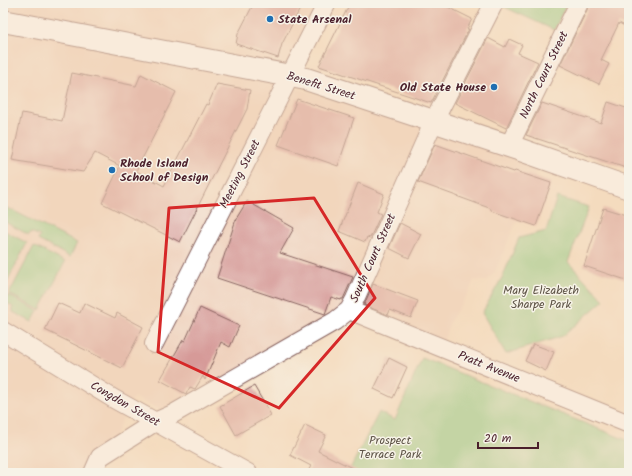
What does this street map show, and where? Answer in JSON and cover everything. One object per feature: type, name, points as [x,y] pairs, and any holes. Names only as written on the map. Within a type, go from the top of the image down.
[{"type":"street","name":"Meeting Street","points":[[154,344],[327,3]]},
{"type":"street","name":"South Court Street","points":[[155,422],[173,414],[328,325],[349,310],[434,122],[494,3]]},
{"type":"street","name":"North Court Street","points":[[509,146],[579,3]]},
{"type":"street","name":"Benefit Street","points":[[3,21],[306,79],[509,146],[629,188]]},
{"type":"street","name":"Pratt Avenue","points":[[349,310],[629,424]]},
{"type":"street","name":"Congdon Street","points":[[3,331],[155,422],[248,473]]},
{"type":"street","points":[[93,473],[100,457],[155,422]]},
{"type":"highlighted area","points":[[314,198],[375,298],[279,408],[158,352],[169,208]]},
{"type":"shaded area","points":[[3,3],[324,3],[285,85],[423,124],[541,163],[495,272],[487,281],[474,280],[468,293],[450,321],[440,352],[351,309],[165,412],[134,397],[128,406],[115,436],[105,450],[93,473],[3,473]]},
{"type":"green space","points":[[567,3],[554,30],[498,4]]},
{"type":"green space","name":"Mary Elizabeth Sharpe Park","points":[[557,197],[589,207],[568,262],[604,300],[563,336],[506,354],[482,313],[503,276],[519,238],[546,231]]},
{"type":"green space","points":[[4,206],[77,243],[70,257],[38,240],[40,236],[31,232],[29,235],[3,221]]},
{"type":"green space","points":[[3,230],[27,243],[3,290]]},
{"type":"green space","points":[[34,246],[65,262],[40,310],[9,294]]},
{"type":"green space","points":[[8,295],[38,311],[32,322],[13,312],[13,307],[5,302]]},
{"type":"green space","name":"Prospect Terrace Park","points":[[422,358],[629,441],[629,473],[348,473],[379,412],[395,420]]},
{"type":"building","name":"State Arsenal","points":[[254,3],[303,3],[282,44],[278,58],[236,44],[238,34]]},
{"type":"building","points":[[350,3],[440,3],[472,19],[467,29],[469,29],[431,103],[319,66]]},
{"type":"building","points":[[589,3],[629,3],[629,28],[619,23],[601,60],[609,64],[599,84],[560,65],[588,8]]},
{"type":"building","name":"Old State House","points":[[488,38],[505,47],[509,39],[522,45],[518,53],[538,62],[506,128],[455,103]]},
{"type":"building","points":[[72,73],[136,86],[141,74],[176,92],[136,171],[164,186],[206,104],[208,105],[217,84],[250,90],[247,109],[180,242],[102,203],[120,166],[95,153],[83,172],[12,160],[22,113],[62,121]]},
{"type":"building","points":[[297,99],[354,118],[338,166],[278,145]]},
{"type":"building","points":[[608,102],[629,109],[629,169],[526,135],[542,103],[601,123]]},
{"type":"building","points":[[435,144],[514,172],[515,171],[551,183],[536,226],[492,211],[492,209],[418,182]]},
{"type":"building","points":[[358,183],[384,194],[377,212],[381,214],[370,238],[367,237],[365,242],[339,231]]},
{"type":"building","points":[[247,201],[294,228],[280,253],[353,277],[343,299],[341,300],[331,297],[325,314],[217,278],[236,219]]},
{"type":"building","points":[[603,208],[629,216],[629,281],[584,266]]},
{"type":"building","points":[[400,223],[421,234],[409,258],[389,248]]},
{"type":"building","points":[[373,284],[418,301],[411,318],[390,310],[388,315],[364,305]]},
{"type":"building","points":[[58,303],[80,313],[84,303],[115,318],[117,313],[143,327],[122,368],[45,330]]},
{"type":"building","points":[[200,308],[239,326],[230,347],[221,342],[205,380],[203,376],[195,389],[190,387],[186,394],[160,380],[183,340],[185,341]]},
{"type":"building","points":[[533,344],[554,352],[546,371],[525,361]]},
{"type":"building","points":[[389,358],[407,367],[393,398],[374,389]]},
{"type":"building","points":[[254,386],[271,415],[236,435],[220,406]]},
{"type":"building","points":[[305,425],[326,435],[318,451],[362,473],[307,473],[311,466],[290,455]]},
{"type":"place","name":"State Arsenal","points":[[270,19]]},
{"type":"place","name":"Old State House","points":[[494,87]]},
{"type":"place","name":"Rhode Island School of Design","points":[[112,170]]}]
